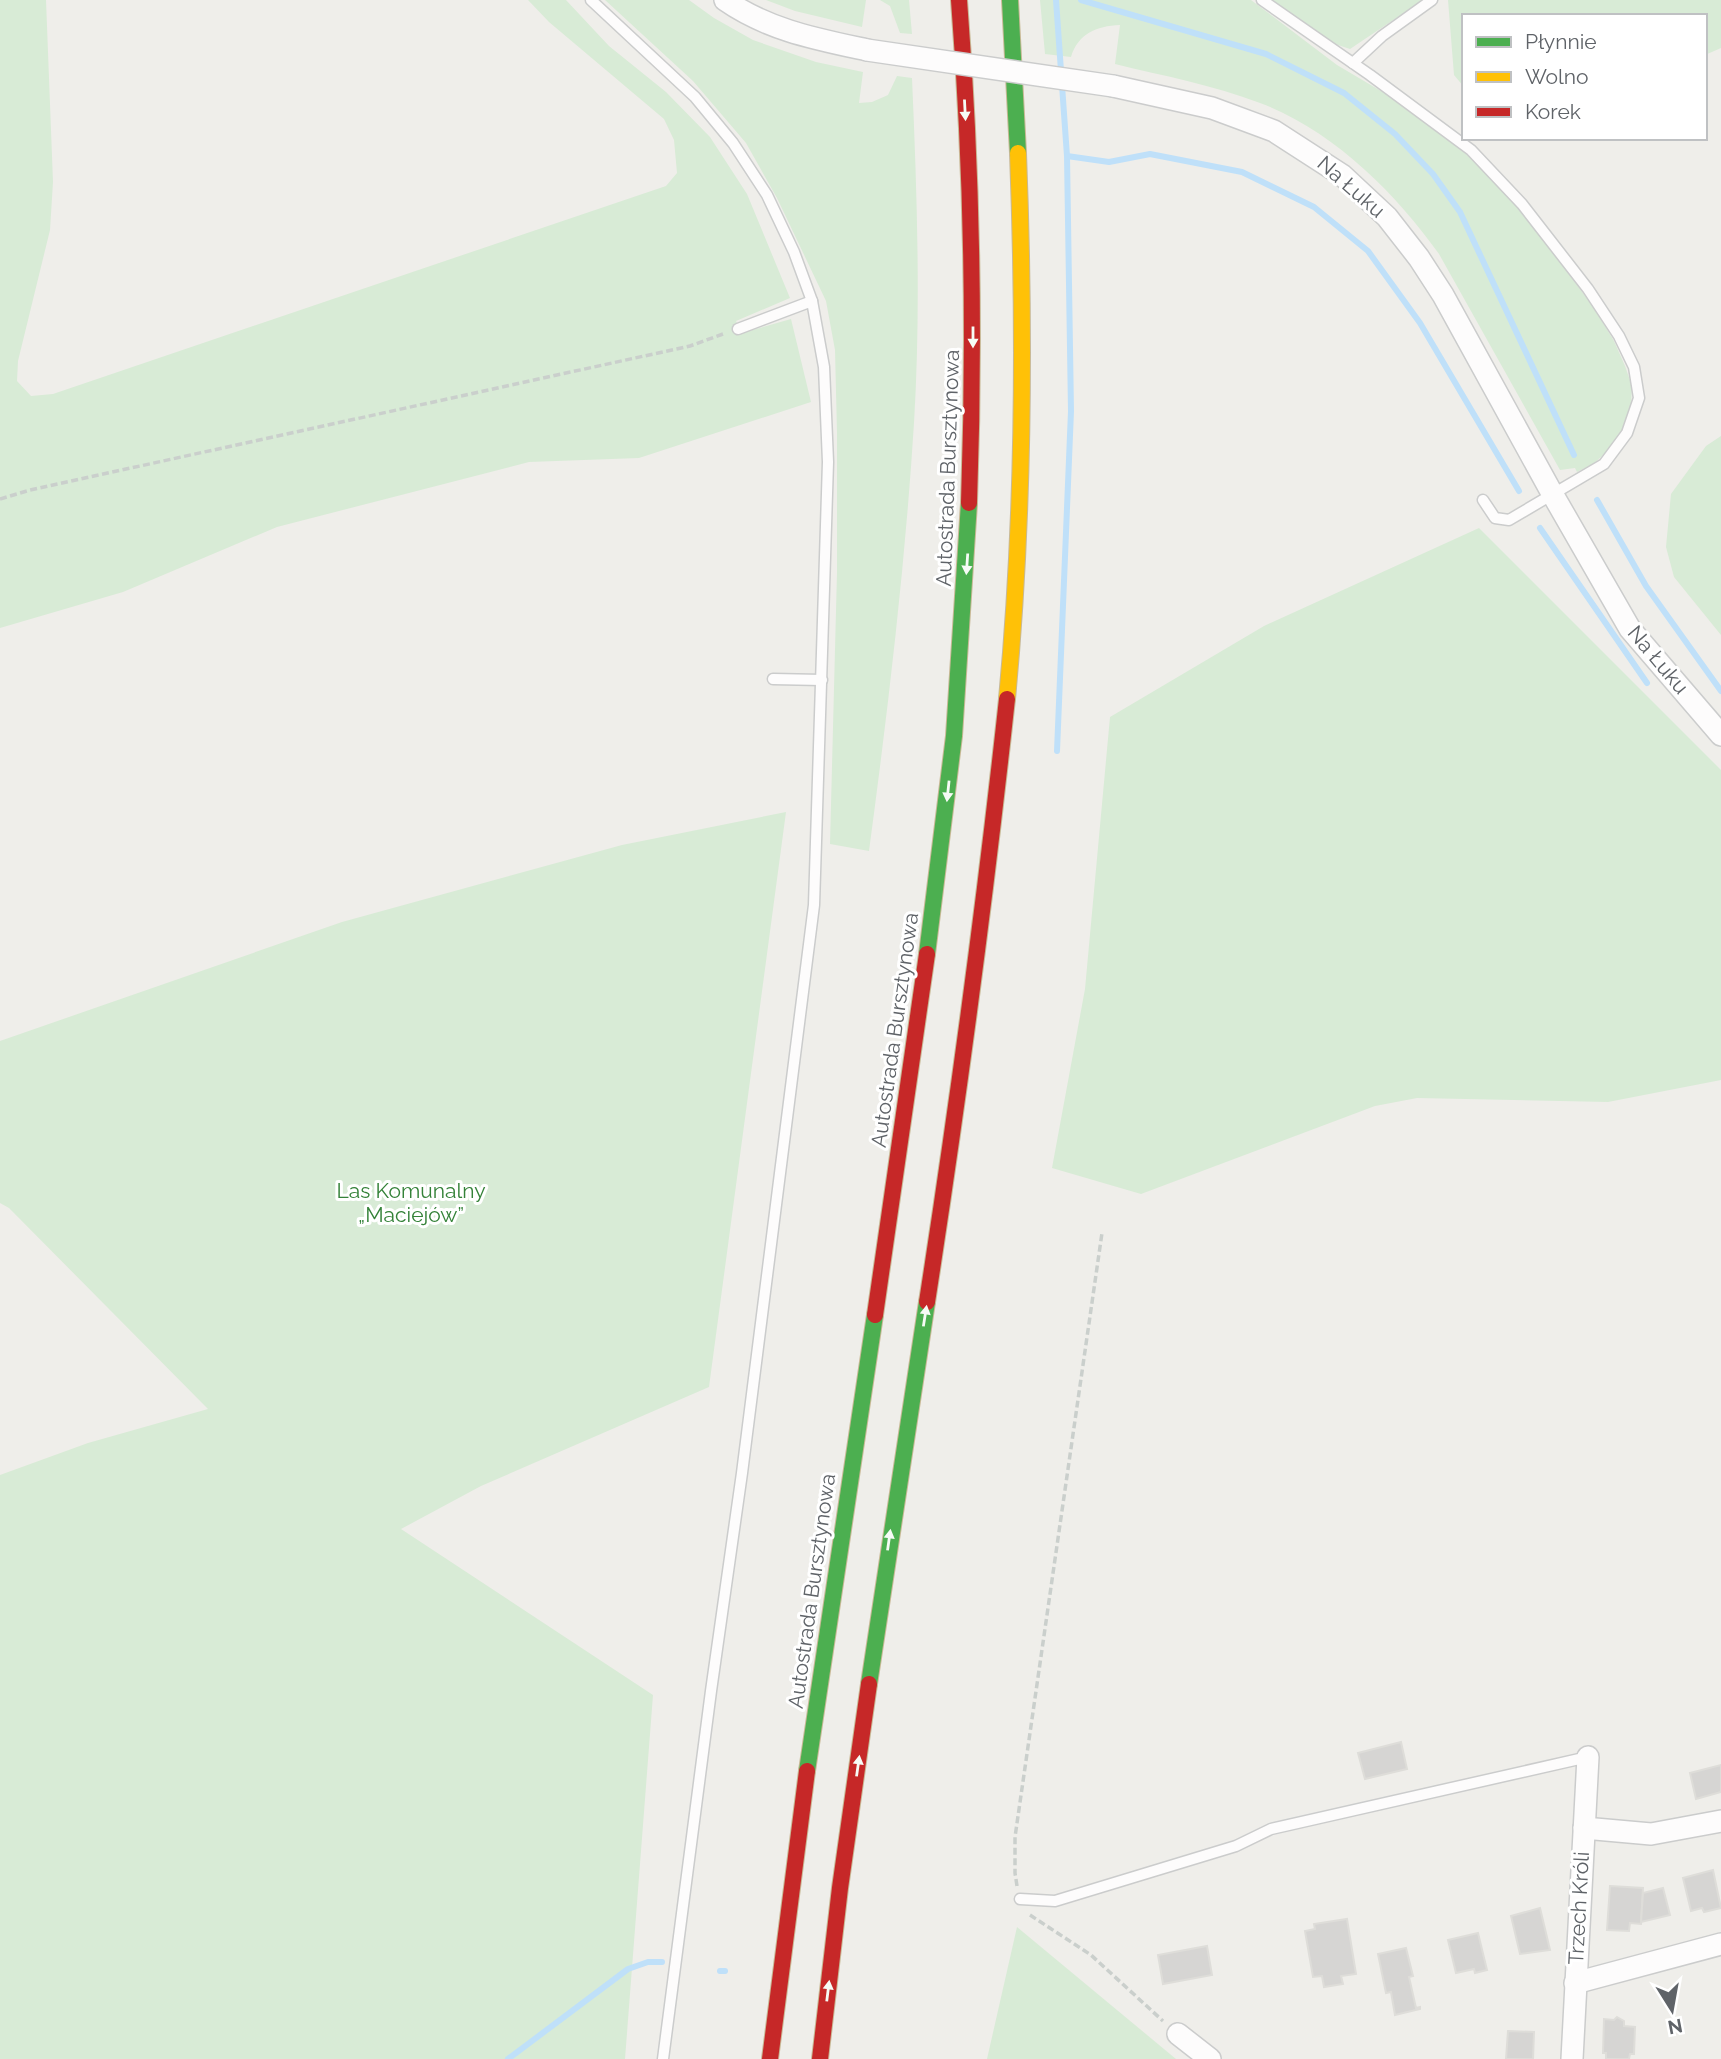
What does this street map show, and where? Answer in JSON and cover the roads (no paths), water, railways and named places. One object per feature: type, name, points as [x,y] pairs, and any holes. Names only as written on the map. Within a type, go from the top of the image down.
[{"type":"highway","name":"Autostrada Bursztynowa","points":[[770,2059],[802,1811],[941,857],[958,691],[968,550],[973,403],[972,232],[959,0]]},
{"type":"highway","points":[[820,2059],[883,1585],[971,1006],[1008,693],[1017,555],[1022,403],[1022,226],[1010,0]]},
{"type":"street","name":"Na Łuku","points":[[724,0],[774,27],[800,36],[867,50],[1171,97],[1248,120],[1274,131],[1308,151],[1358,188],[1403,237],[1443,295],[1630,629],[1721,735]]},
{"type":"street","name":"Trzech Króli","points":[[1572,2059],[1588,1757]]},
{"type":"street","points":[[1584,1828],[1651,1834],[1721,1821]]},
{"type":"street","points":[[1575,1983],[1721,1944]]},
{"type":"street","points":[[1178,2034],[1210,2059]]},
{"type":"lane","points":[[591,0],[695,97],[733,143],[767,195],[794,252],[812,301],[824,367],[828,462],[814,905],[742,1473],[663,2059]]},
{"type":"lane","points":[[1262,0],[1471,150],[1522,204],[1588,289],[1619,336],[1634,367],[1639,398],[1628,433],[1604,464],[1509,520],[1495,518],[1483,500]]},
{"type":"lane","points":[[1353,63],[1381,36],[1432,0]]},
{"type":"lane","points":[[738,329],[812,301]]},
{"type":"lane","points":[[773,680],[821,680]]},
{"type":"lane","points":[[1020,1899],[1055,1901],[1236,1846],[1271,1829],[1588,1757]]},
{"type":"waterway","points":[[1056,0],[1067,156],[1071,411],[1057,751]]},
{"type":"waterway","points":[[1081,0],[1266,54],[1344,93],[1395,134],[1433,174],[1460,212],[1574,455]]},
{"type":"waterway","points":[[1067,156],[1109,162],[1150,154],[1242,172],[1314,207],[1368,251],[1420,323],[1519,491]]},
{"type":"waterway","points":[[1597,500],[1646,586],[1721,691]]},
{"type":"waterway","points":[[1540,528],[1647,683]]},
{"type":"waterway","points":[[508,2059],[628,1969],[648,1962],[662,1962]]},
{"type":"waterway","points":[[720,1971],[725,1971]]},
{"type":"park label","name":"Las Komunalny „Maciejów”","points":[[411,1203]]}]
